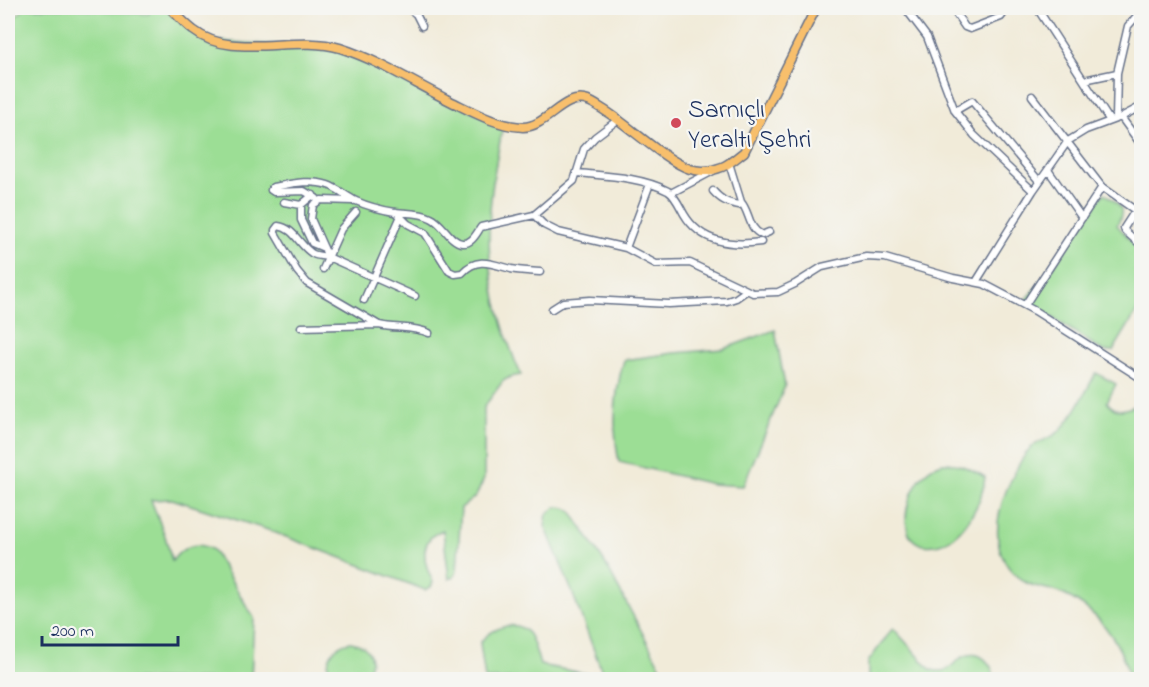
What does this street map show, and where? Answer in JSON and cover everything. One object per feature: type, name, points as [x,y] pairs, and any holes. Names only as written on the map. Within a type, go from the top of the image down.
[{"type":"main road","points":[[170,8],[193,30],[217,42],[234,45],[321,44],[358,54],[471,111],[502,124],[525,127],[539,122],[569,102],[578,99],[588,100],[619,119],[669,157],[688,168],[706,171],[720,168],[744,152],[816,8]]},
{"type":"street","points":[[8,10],[12,8]]},
{"type":"street","points":[[408,8],[416,14],[422,26]]},
{"type":"street","points":[[904,8],[927,37],[955,111],[974,135],[1033,190]]},
{"type":"street","points":[[952,8],[965,27],[970,29],[1001,17],[1004,13],[1003,8]]},
{"type":"street","points":[[1037,8],[1084,80],[1142,146]]},
{"type":"street","points":[[1116,119],[1117,73],[1128,26],[1142,10]]},
{"type":"street","points":[[1084,80],[1117,73]]},
{"type":"street","points":[[1032,96],[1102,187],[1142,215]]},
{"type":"street","points":[[955,111],[972,100],[1039,181]]},
{"type":"street","points":[[976,282],[1033,190],[1068,141],[1086,130],[1142,106]]},
{"type":"street","points":[[398,215],[414,212],[428,216],[444,227],[455,241],[464,244],[472,240],[481,227],[534,215],[574,181],[584,148],[619,119]]},
{"type":"street","points":[[729,163],[741,202],[756,232],[762,235],[769,232]]},
{"type":"street","points":[[671,193],[720,168]]},
{"type":"street","points":[[1048,170],[1082,218]]},
{"type":"street","points":[[577,173],[612,176],[650,184],[671,193],[688,222],[709,238],[722,243],[742,245],[761,242]]},
{"type":"street","points":[[357,201],[315,198],[304,191],[273,192],[271,190],[274,186],[312,182],[328,185],[357,201],[398,215],[425,234],[449,271],[455,274],[460,274],[473,264],[480,262],[488,262],[513,270],[540,272]]},
{"type":"street","points":[[626,248],[650,184]]},
{"type":"street","points":[[1025,305],[1102,187]]},
{"type":"street","points":[[713,191],[728,203],[739,205],[741,202]]},
{"type":"street","points":[[284,202],[301,205],[315,198]]},
{"type":"street","points":[[315,198],[311,219],[328,257]]},
{"type":"street","points":[[301,205],[301,220],[306,232],[312,243],[324,248]]},
{"type":"street","points":[[1142,205],[1134,211],[1125,226],[1125,229],[1142,246]]},
{"type":"street","points":[[323,269],[341,229],[356,212]]},
{"type":"street","points":[[363,300],[398,215]]},
{"type":"street","points":[[534,215],[544,225],[558,232],[626,248],[656,264],[690,263],[746,291],[762,294],[778,292],[795,284],[815,270],[866,257],[885,258],[953,278],[992,286],[1142,380]]},
{"type":"street","points":[[379,326],[307,283],[297,271],[275,233],[276,228],[278,226],[287,228],[302,246],[315,255],[328,257],[415,296]]},
{"type":"street","points":[[552,309],[562,302],[590,300],[669,304],[727,301],[746,291]]},
{"type":"street","points":[[302,327],[379,326],[394,329],[406,327],[429,333]]},
{"type":"green space","points":[[26,8],[75,8],[149,14],[151,8],[169,8],[190,29],[217,41],[344,49],[503,126],[496,160],[489,223],[492,281],[508,342],[521,375],[503,381],[484,407],[484,479],[476,496],[461,508],[457,571],[454,577],[449,579],[443,530],[429,539],[426,545],[425,559],[433,582],[431,587],[425,590],[268,530],[172,499],[151,500],[172,561],[190,546],[207,547],[213,550],[254,618],[251,679],[8,679],[8,22]]},
{"type":"green space","points":[[1104,193],[1120,206],[1121,214],[1117,225],[1141,252],[1142,303],[1113,351],[1103,351],[1026,300],[1054,266]]},
{"type":"green space","points":[[775,330],[785,386],[743,486],[712,484],[619,462],[615,436],[615,411],[624,360],[723,349]]},
{"type":"green space","points":[[1096,373],[1116,384],[1107,402],[1115,409],[1123,410],[1141,403],[1141,679],[1116,679],[1129,677],[1125,663],[1113,638],[1096,616],[1073,599],[1056,591],[1025,582],[1004,560],[999,547],[999,518],[1002,504],[1019,464],[1033,446],[1060,431],[1077,408]]},
{"type":"green space","points":[[943,463],[959,465],[985,477],[983,487],[969,519],[954,536],[935,545],[924,545],[916,542],[910,536],[907,528],[909,500],[921,477],[928,470]]},
{"type":"green space","points":[[556,507],[571,511],[605,563],[667,679],[485,679],[480,643],[495,630],[509,626],[522,628],[528,633],[540,665],[604,677],[545,526],[547,514]]},
{"type":"green space","points":[[893,628],[931,670],[944,671],[960,658],[976,655],[989,664],[994,679],[868,679],[868,662]]},
{"type":"green space","points":[[351,642],[358,644],[368,652],[371,663],[369,668],[359,679],[332,679],[328,667],[331,655],[339,646]]},
{"type":"place","name":"Sarnıçlı Yeraltı Şehri","points":[[676,123]]}]
